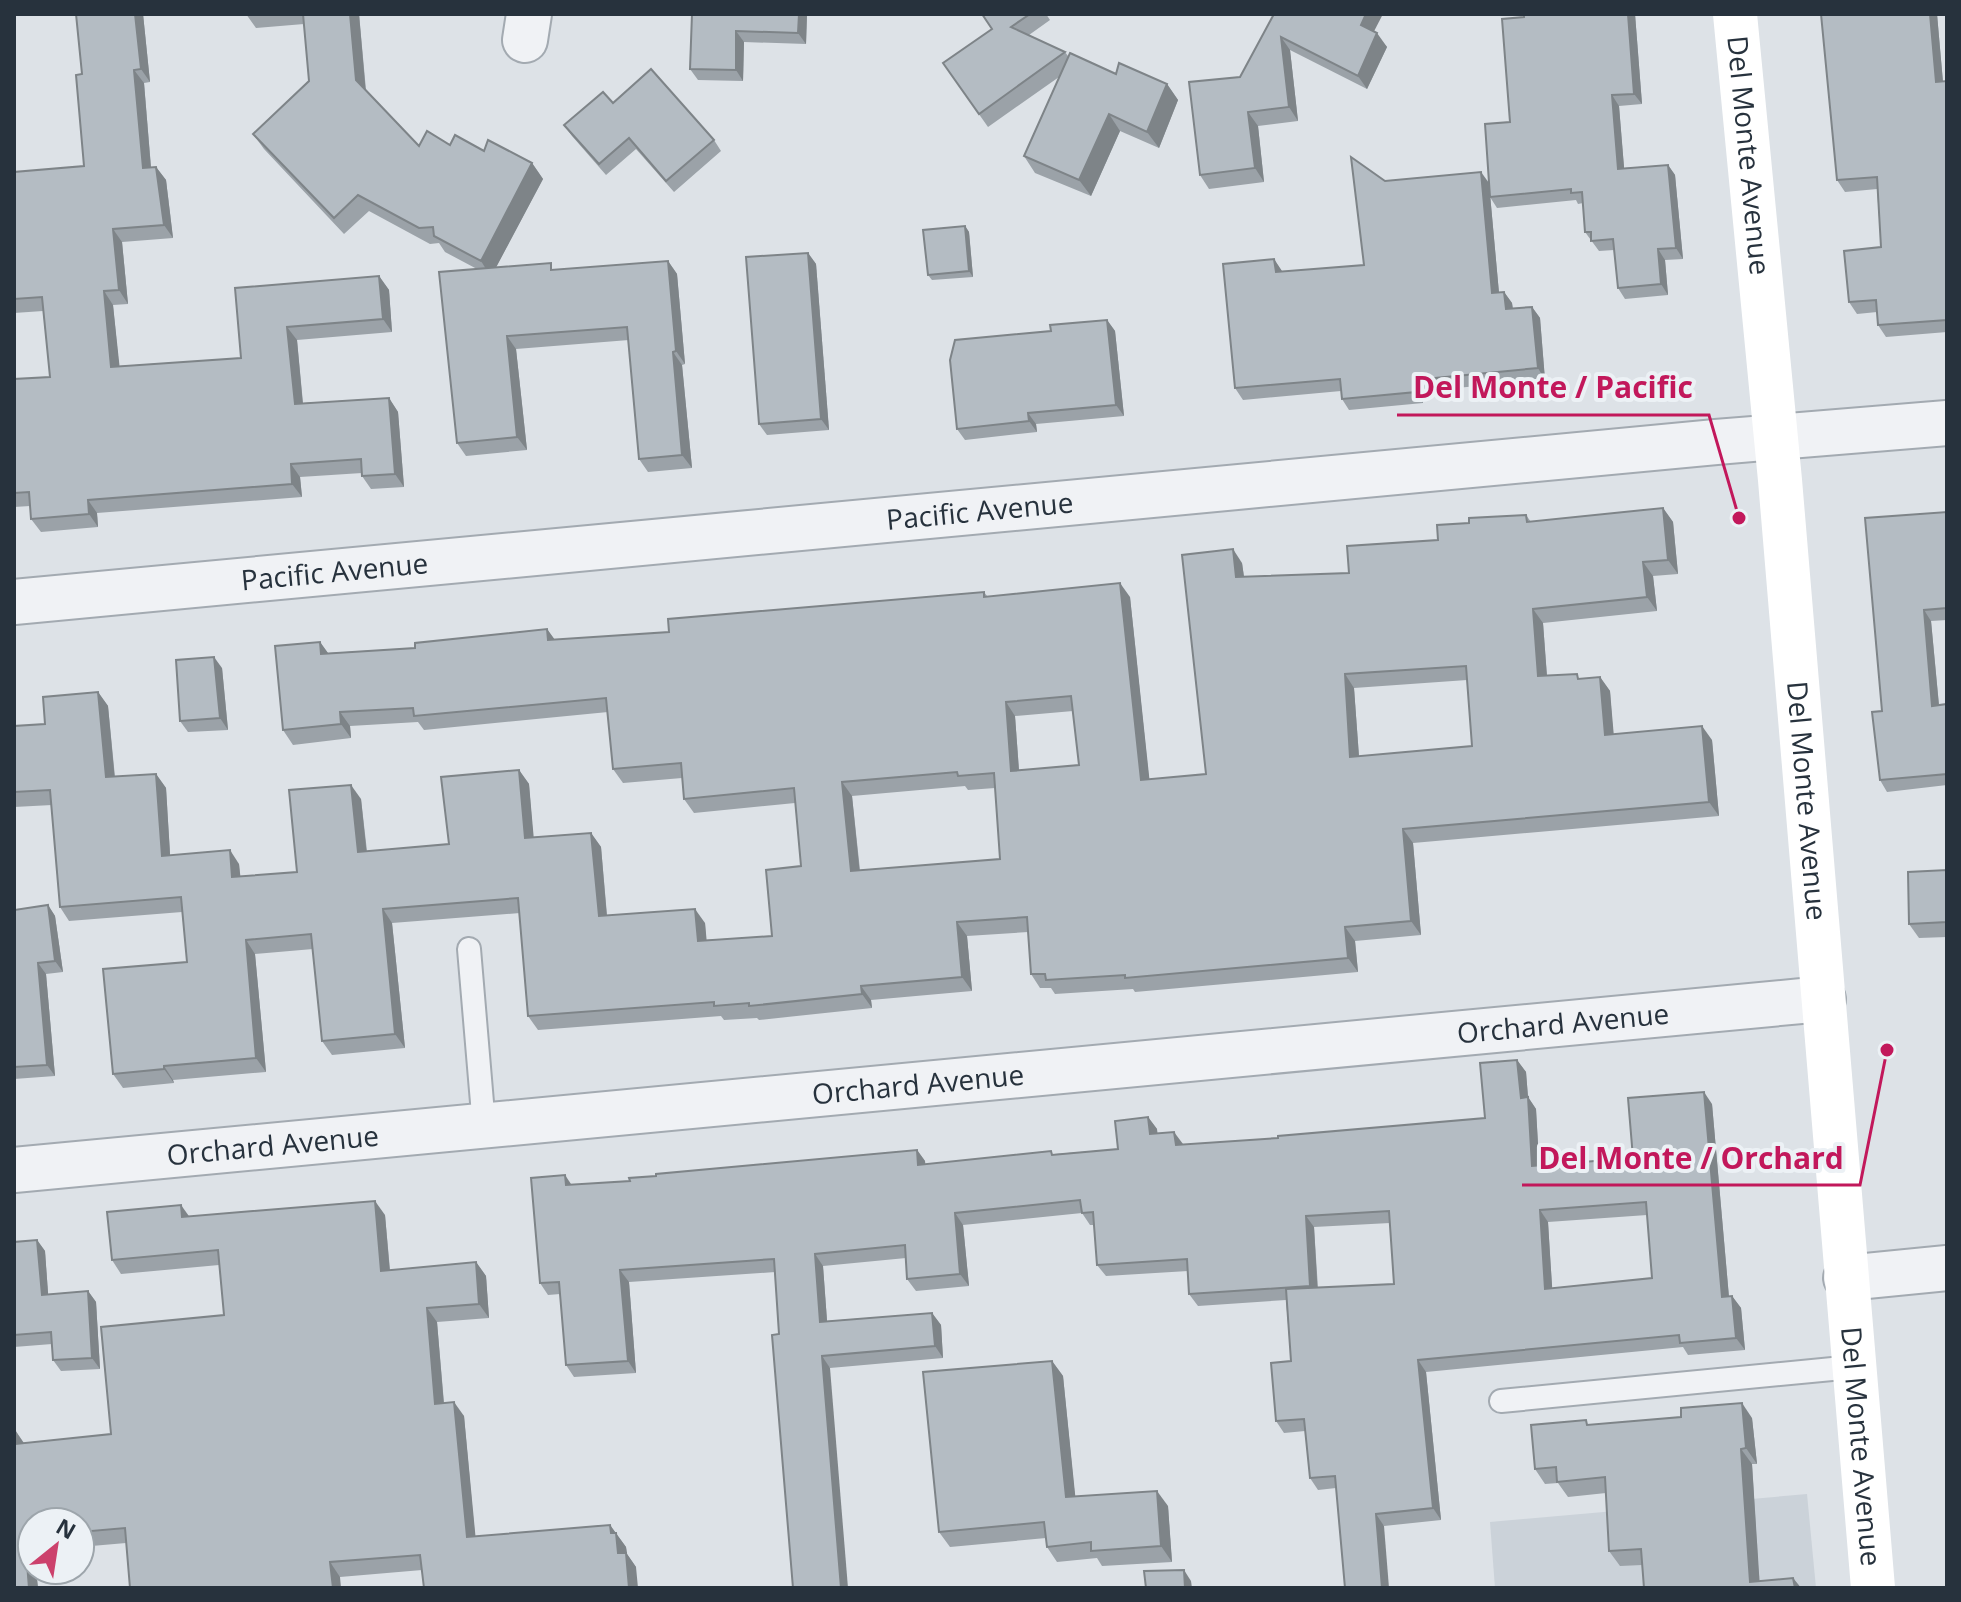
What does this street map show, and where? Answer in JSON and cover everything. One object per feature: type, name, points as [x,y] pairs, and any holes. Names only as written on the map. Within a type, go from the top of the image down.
[{"type":"street","name":"Del Monte Avenue","points":[[1735,14],[1776,437],[1873,1588]]},
{"type":"street","name":"Pacific Avenue","points":[[14,602],[1947,423]]},
{"type":"street","name":"Orchard Avenue","points":[[14,1170],[1823,999]]},
{"type":"street","points":[[1846,1278],[1947,1268]]},
{"type":"lane","points":[[469,949],[484,1126]]},
{"type":"lane","points":[[1501,1401],[1853,1367]]},
{"type":"shaded area","points":[[1807,1494],[1816,1588],[1495,1588],[1490,1522]]},
{"type":"building","points":[[76,14],[135,14],[141,69],[134,70],[143,168],[156,167],[164,225],[113,229],[119,290],[104,291],[111,367],[241,358],[235,288],[379,276],[383,319],[287,327],[295,404],[389,398],[395,474],[362,476],[361,459],[291,464],[292,484],[88,500],[89,514],[31,519],[29,492],[14,493],[14,379],[50,377],[42,297],[14,299],[14,172],[84,166],[76,75],[82,74]]},
{"type":"building","points":[[303,14],[350,14],[356,80],[419,146],[427,131],[450,145],[455,135],[484,151],[488,140],[532,163],[481,261],[434,236],[433,227],[419,228],[358,195],[334,218],[253,134],[309,81]]},
{"type":"building","points":[[692,14],[799,14],[798,33],[736,31],[736,70],[690,69]]},
{"type":"building","points":[[982,14],[1030,14],[1011,27],[1065,52],[979,114],[943,63],[992,29]]},
{"type":"building","points":[[1274,14],[1366,14],[1361,25],[1377,33],[1358,76],[1281,37],[1289,107],[1248,112],[1255,168],[1200,175],[1189,82],[1240,77]]},
{"type":"building","points":[[1524,14],[1628,14],[1634,94],[1612,95],[1618,169],[1668,165],[1676,248],[1658,249],[1661,284],[1618,288],[1613,239],[1591,241],[1591,232],[1585,232],[1582,192],[1571,193],[1571,189],[1490,197],[1485,124],[1510,122],[1502,19],[1524,17]]},
{"type":"building","points":[[1821,14],[1930,14],[1936,82],[1947,81],[1947,320],[1878,325],[1876,300],[1849,302],[1844,251],[1881,247],[1877,177],[1837,180]]},
{"type":"building","points":[[1070,53],[1116,74],[1119,63],[1167,84],[1147,132],[1109,114],[1079,180],[1024,156]]},
{"type":"building","points":[[651,69],[714,140],[666,181],[629,138],[599,164],[564,125],[603,92],[613,103]]},
{"type":"building","points":[[1351,157],[1385,181],[1481,172],[1492,293],[1504,292],[1506,309],[1532,307],[1538,368],[1415,380],[1416,392],[1342,399],[1340,379],[1235,388],[1223,264],[1274,259],[1276,272],[1364,265]]},
{"type":"building","points":[[965,226],[969,271],[928,275],[923,230]]},
{"type":"building","points":[[808,253],[821,419],[759,424],[746,257]]},
{"type":"building","points":[[668,261],[682,455],[639,459],[627,327],[507,336],[517,437],[457,443],[439,272],[551,263],[551,270]]},
{"type":"building","points":[[1107,320],[1116,405],[1028,413],[1029,421],[957,429],[950,360],[955,340],[1051,331],[1050,325]]},
{"type":"building","points":[[1663,508],[1668,560],[1643,562],[1647,597],[1533,609],[1538,676],[1577,674],[1578,679],[1600,677],[1605,735],[1702,726],[1709,802],[1403,829],[1411,921],[1345,927],[1348,958],[1125,978],[1125,975],[1046,980],[1045,974],[1031,974],[1027,917],[957,922],[962,977],[861,986],[862,994],[749,1006],[749,1003],[714,1006],[714,1002],[528,1016],[518,898],[383,909],[395,1034],[322,1041],[311,934],[246,940],[256,1058],[113,1074],[103,969],[187,962],[181,897],[60,907],[50,790],[14,792],[14,726],[45,724],[43,697],[98,692],[106,777],[156,774],[162,856],[230,850],[232,877],[297,872],[289,790],[351,785],[358,852],[449,844],[441,777],[519,770],[525,838],[591,833],[599,916],[695,909],[698,941],[772,936],[766,870],[801,866],[794,788],[684,799],[681,763],[613,769],[606,698],[414,716],[413,708],[340,712],[341,724],[283,730],[275,646],[320,642],[321,654],[415,648],[415,643],[547,629],[548,640],[669,632],[668,619],[984,592],[984,597],[1120,583],[1141,780],[1206,774],[1182,555],[1233,549],[1236,577],[1349,573],[1347,546],[1438,540],[1437,525],[1469,523],[1469,518],[1526,515],[1527,522]],"holes":[[[1466,666],[1472,746],[1350,757],[1345,674]],[[1071,696],[1079,765],[1011,771],[1006,702]],[[957,772],[958,776],[994,773],[1000,859],[851,871],[842,782]]]},
{"type":"building","points":[[1947,512],[1947,608],[1924,610],[1932,706],[1947,704],[1947,774],[1880,780],[1872,712],[1882,711],[1865,518]]},
{"type":"building","points":[[214,657],[220,718],[180,721],[176,660]]},
{"type":"building","points":[[1947,870],[1947,922],[1909,924],[1908,872]]},
{"type":"building","points":[[48,905],[55,961],[38,963],[47,1065],[14,1067],[14,910]]},
{"type":"building","points":[[1517,1060],[1521,1098],[1528,1097],[1532,1166],[1633,1158],[1628,1098],[1704,1092],[1722,1297],[1732,1296],[1736,1338],[1680,1343],[1679,1335],[1418,1360],[1433,1508],[1376,1514],[1382,1588],[1345,1588],[1335,1476],[1310,1478],[1304,1419],[1276,1421],[1271,1363],[1291,1361],[1286,1289],[1394,1284],[1389,1211],[1306,1216],[1310,1286],[1189,1294],[1187,1259],[1097,1265],[1093,1212],[1082,1213],[1080,1200],[955,1213],[960,1274],[907,1279],[905,1245],[815,1254],[820,1322],[932,1313],[935,1346],[822,1356],[841,1588],[793,1588],[772,1335],[779,1334],[774,1259],[620,1270],[628,1361],[566,1365],[559,1282],[540,1283],[531,1178],[565,1175],[566,1185],[630,1181],[629,1178],[656,1174],[917,1150],[918,1165],[1051,1151],[1052,1155],[1118,1149],[1115,1121],[1148,1117],[1150,1134],[1174,1132],[1176,1145],[1485,1118],[1480,1063]],"holes":[[[1646,1202],[1652,1278],[1545,1289],[1540,1210]]]},
{"type":"building","points":[[375,1201],[381,1271],[476,1262],[479,1304],[427,1308],[435,1404],[454,1402],[467,1537],[610,1525],[611,1533],[616,1533],[618,1553],[626,1553],[629,1588],[424,1588],[420,1555],[330,1562],[333,1588],[130,1588],[125,1528],[96,1531],[96,1506],[16,1506],[16,1586],[29,1588],[14,1588],[14,1431],[16,1444],[111,1434],[101,1327],[224,1315],[218,1250],[112,1260],[107,1212],[181,1205],[182,1217]]},
{"type":"building","points":[[37,1240],[42,1295],[88,1291],[92,1358],[53,1360],[51,1332],[14,1335],[14,1242]]},
{"type":"building","points":[[1052,1361],[1066,1497],[1157,1491],[1161,1546],[1091,1551],[1091,1542],[1047,1547],[1044,1522],[939,1532],[923,1372]]},
{"type":"building","points":[[1742,1403],[1746,1448],[1741,1449],[1750,1582],[1793,1578],[1795,1588],[1644,1588],[1641,1549],[1609,1551],[1605,1477],[1557,1482],[1556,1467],[1535,1469],[1531,1425],[1586,1420],[1587,1425],[1681,1417],[1681,1408]]},
{"type":"building","points":[[1184,1570],[1185,1588],[1146,1588],[1144,1571]]},
{"type":"place","name":"Del Monte / Pacific","points":[[1739,518]]},
{"type":"place","name":"Del Monte / Orchard","points":[[1887,1050]]}]
